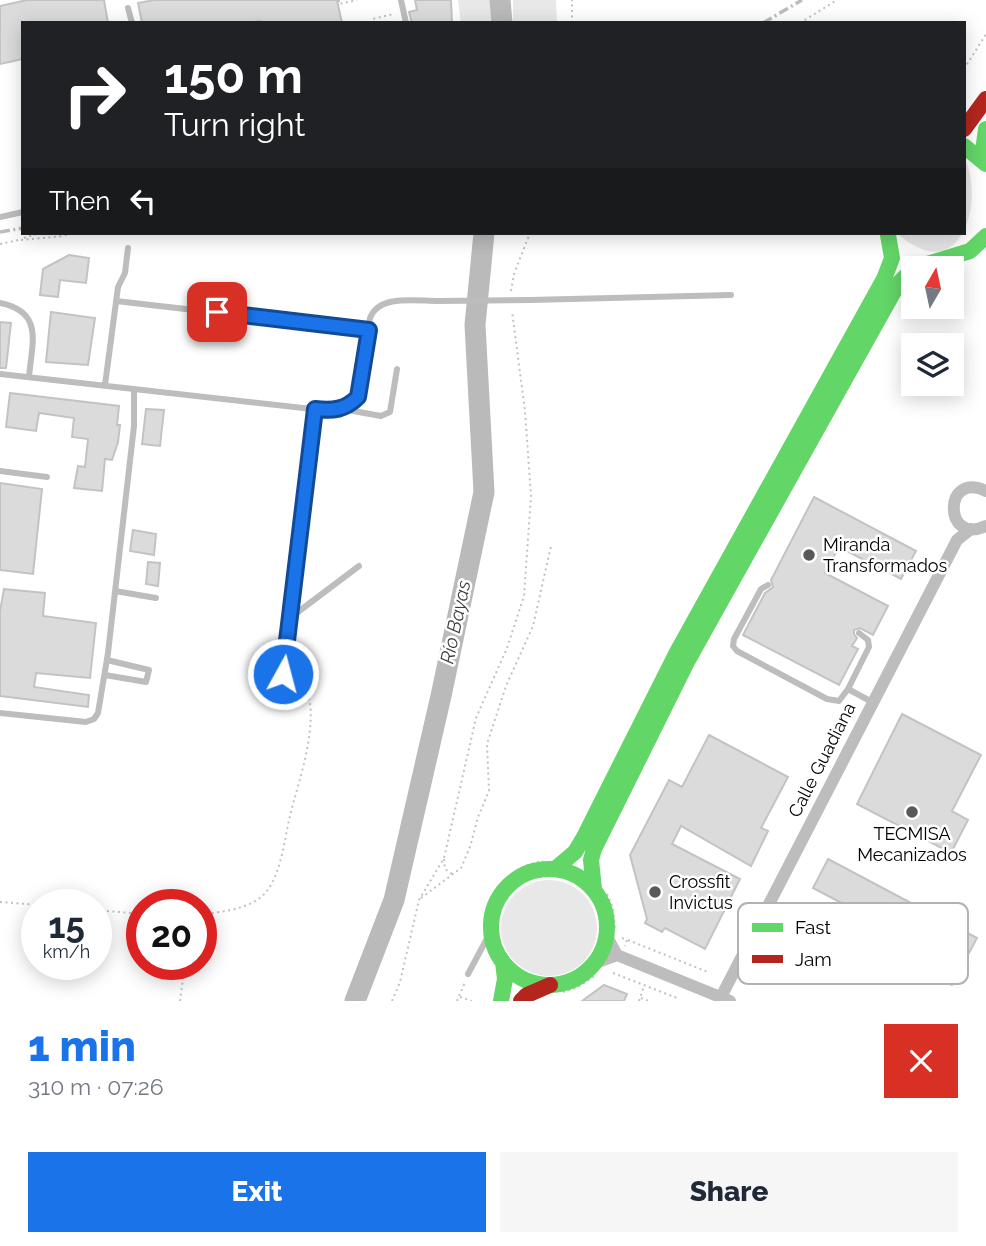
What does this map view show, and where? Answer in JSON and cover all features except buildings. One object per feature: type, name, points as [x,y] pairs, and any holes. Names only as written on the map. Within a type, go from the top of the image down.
[{"type":"street","points":[[966,126],[986,99]]},
{"type":"street","points":[[984,161],[986,129]]},
{"type":"street","points":[[966,148],[984,161]]},
{"type":"street","points":[[550,985],[526,980],[503,962],[491,931],[496,903],[513,881],[575,852],[584,837],[684,639],[884,279],[892,258],[888,235]]},
{"type":"street","points":[[889,235],[901,248],[916,256]]},
{"type":"street","points":[[961,256],[972,250],[986,236]]},
{"type":"street","points":[[594,890],[591,860],[594,849],[657,719],[901,281]]},
{"type":"street","name":"Calle Guadiana","points":[[957,540],[953,503],[960,492],[972,487],[986,491]]},
{"type":"street","points":[[957,521],[971,529],[986,526]]},
{"type":"street","name":"Calle Guadiana","points":[[773,903],[872,702],[957,540],[971,529]]},
{"type":"street","points":[[551,864],[582,878],[603,903],[607,919],[607,937],[595,963]]},
{"type":"street","points":[[607,937],[617,955],[726,999]]},
{"type":"street","points":[[521,1001],[535,991],[580,976],[595,963],[617,955]]},
{"type":"street","points":[[501,1001],[505,979],[503,962]]},
{"type":"street","name":"Calle Guadiana","points":[[726,999],[738,975]]},
{"type":"lane","points":[[401,0],[405,21]]},
{"type":"lane","points":[[128,8],[131,21]]},
{"type":"lane","points":[[0,217],[21,212]]},
{"type":"lane","points":[[105,385],[118,287],[125,273],[128,248]]},
{"type":"lane","points":[[340,409],[350,405],[358,397],[373,310],[382,304],[731,295]]},
{"type":"lane","points":[[116,301],[369,330]]},
{"type":"lane","points":[[0,303],[22,311],[29,318],[32,329],[29,377]]},
{"type":"lane","points":[[0,374],[315,409],[340,409],[382,416],[390,412],[397,369]]},
{"type":"lane","points":[[0,713],[86,722],[94,719],[101,706],[134,426],[134,388]]},
{"type":"lane","points":[[284,670],[315,409]]},
{"type":"lane","points":[[0,471],[47,477]]},
{"type":"lane","points":[[290,618],[359,566]]},
{"type":"lane","points":[[768,585],[761,589],[734,639],[733,646],[737,651],[827,699],[839,702],[869,647],[868,640],[859,633]]},
{"type":"lane","points":[[115,591],[156,598]]},
{"type":"lane","points":[[105,675],[146,682],[149,670],[107,660]]},
{"type":"lane","points":[[848,689],[872,702]]},
{"type":"lane","points":[[468,974],[491,931]]},
{"type":"path","points":[[339,0],[340,4],[357,0]]},
{"type":"path","points":[[572,0],[572,21]]},
{"type":"path","points":[[803,21],[837,0]]},
{"type":"path","points":[[372,21],[394,14],[393,7]]},
{"type":"path","points":[[966,66],[986,34]]},
{"type":"path","points":[[21,240],[35,235]]},
{"type":"path","points":[[0,244],[66,235]]},
{"type":"path","points":[[511,291],[514,274],[529,235]]},
{"type":"path","points":[[392,1001],[400,982],[419,900],[444,858],[476,718],[508,648],[524,596],[531,496],[525,411],[511,304]]},
{"type":"path","points":[[419,900],[461,868],[470,847],[489,791],[487,744],[506,687],[533,626],[551,546]]},
{"type":"path","points":[[217,912],[240,908],[257,901],[267,891],[282,854],[308,751],[310,717],[308,694],[300,677],[284,670]]},
{"type":"path","points":[[444,858],[445,869],[454,874]]},
{"type":"path","points":[[481,951],[485,911],[500,883],[524,866],[551,864]]},
{"type":"path","points":[[0,902],[21,904]]},
{"type":"path","points":[[627,940],[708,972]]},
{"type":"path","points":[[613,973],[677,998]]},
{"type":"path","points":[[457,1001],[468,974]]},
{"type":"path","points":[[180,1001],[183,980]]},
{"type":"path","points":[[645,985],[639,999],[647,1001]]},
{"type":"path","points":[[459,996],[472,1001]]},
{"type":"shaded area","points":[[458,0],[496,0],[497,21],[461,21]]},
{"type":"shaded area","points":[[513,0],[556,0],[557,21],[513,21]]},
{"type":"shaded area","points":[[966,163],[972,195],[966,224]]},
{"type":"shaded area","points":[[900,235],[961,235],[952,246],[938,252],[919,248]]},
{"type":"shaded area","points":[[549,880],[567,883],[583,894],[594,910],[597,928],[594,946],[583,962],[567,973],[549,976],[531,973],[515,962],[504,946],[501,928],[504,910],[515,894],[531,883]]},
{"type":"waterway","name":"Río Bayas","points":[[500,0],[502,21]]},
{"type":"waterway","name":"Río Bayas","points":[[355,1001],[394,900],[484,492],[475,325],[484,235]]},
{"type":"railway","points":[[766,21],[802,0]]},
{"type":"railway","points":[[0,232],[21,228]]},
{"type":"traffic: fast","points":[[982,158],[986,129]]},
{"type":"traffic: fast","points":[[966,148],[986,164]]},
{"type":"traffic: fast","points":[[555,869],[575,852],[584,837],[676,654],[884,279],[892,258],[888,235]]},
{"type":"traffic: fast","points":[[954,256],[970,251],[986,236]]},
{"type":"traffic: fast","points":[[594,889],[591,860],[594,849],[688,660],[901,281]]},
{"type":"traffic: fast","points":[[549,869],[571,874],[590,886],[602,905],[607,927],[602,949],[590,968],[571,980],[549,985],[527,980],[508,968],[496,949],[491,927],[496,905],[508,886],[527,874],[549,869]]},
{"type":"traffic: fast","points":[[501,1001],[505,979],[503,962]]},
{"type":"traffic: jam","points":[[966,126],[986,99]]},
{"type":"traffic: jam","points":[[521,1001],[527,995],[550,985]]},
{"type":"place","name":"Miranda Transformados","points":[[809,555]]},
{"type":"place","name":"TECMISA Mecanizados","points":[[912,812]]},
{"type":"place","name":"Crossfit Invictus","points":[[655,892]]},
{"type":"route","points":[[217,312],[369,330],[358,397],[350,405],[340,409],[315,409],[283,674]]}]
